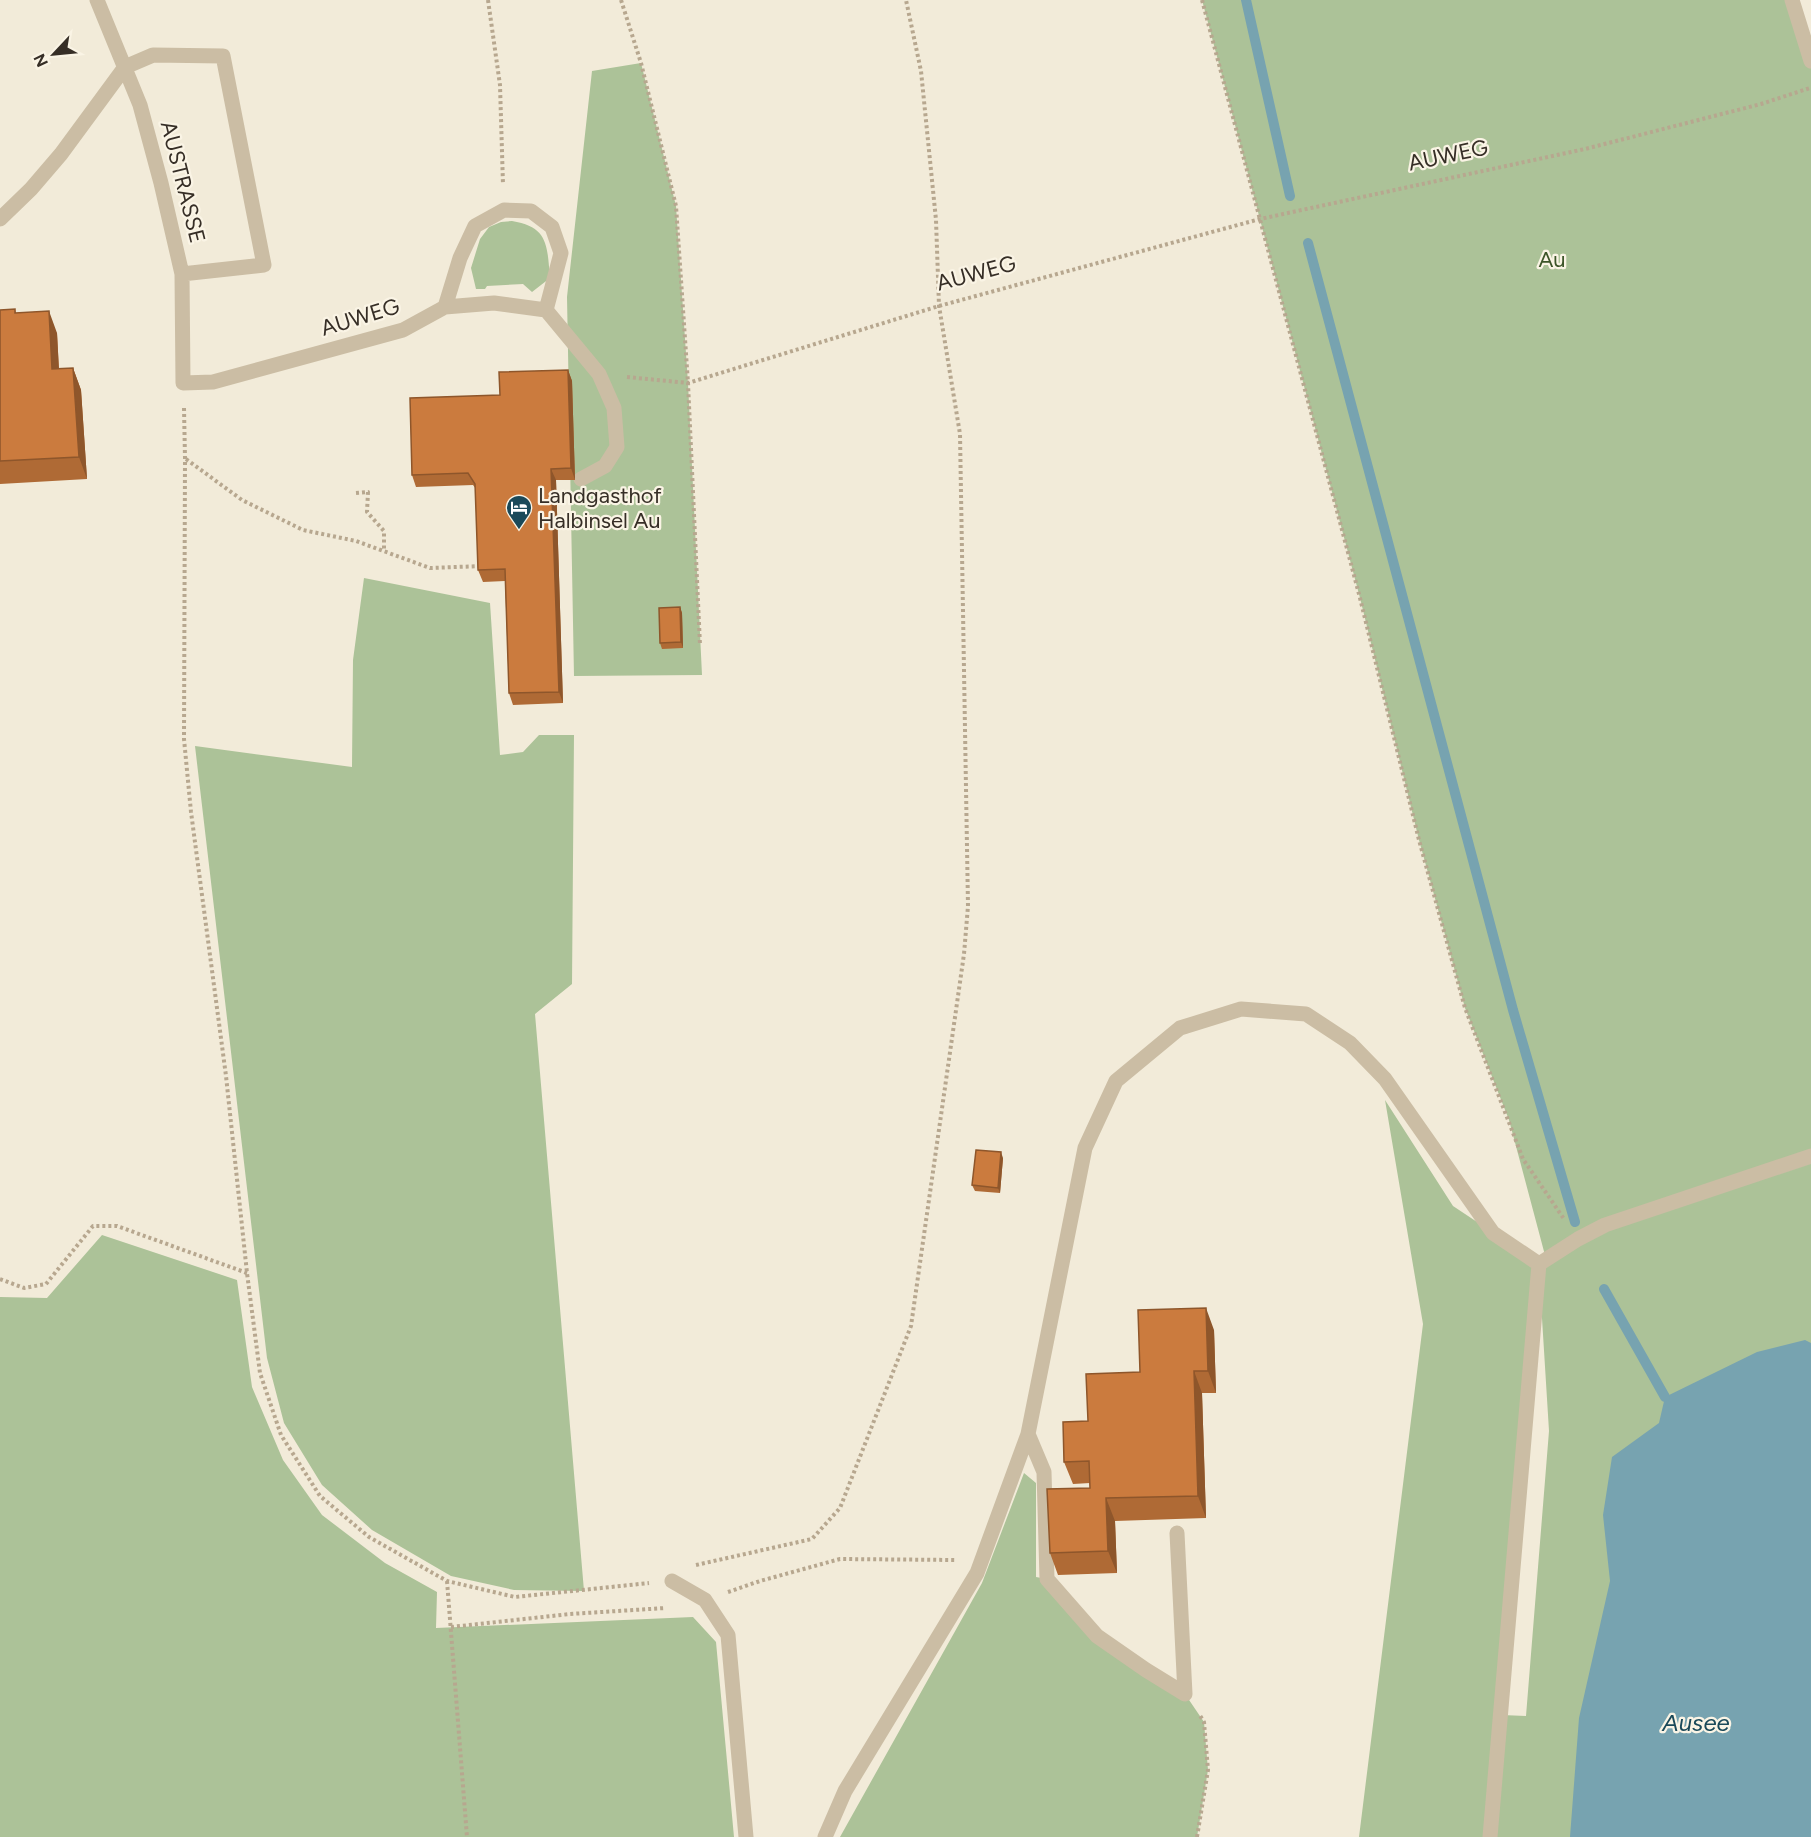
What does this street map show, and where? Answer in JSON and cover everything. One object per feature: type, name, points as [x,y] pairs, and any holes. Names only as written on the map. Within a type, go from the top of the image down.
[{"type":"street","name":"AUSTRASSE","points":[[97,0],[140,105],[182,274],[183,383]]},
{"type":"street","points":[[1792,0],[1811,62]]},
{"type":"street","points":[[0,219],[31,189],[61,154],[125,67],[153,55],[223,56],[264,265],[182,274]]},
{"type":"street","points":[[445,307],[460,258],[476,226],[504,210],[531,211],[552,228],[561,253],[546,310],[599,374],[614,408],[617,447],[606,466],[581,479]]},
{"type":"street","name":"AUWEG","points":[[183,383],[213,382],[404,330],[445,307],[494,303],[546,310]]},
{"type":"street","points":[[825,1837],[845,1791],[977,1573],[1028,1434],[1085,1148],[1116,1081],[1180,1028],[1241,1009],[1306,1014],[1350,1043],[1385,1079],[1493,1233],[1539,1264]]},
{"type":"street","points":[[1539,1264],[1605,1225],[1811,1156]]},
{"type":"street","points":[[1490,1837],[1539,1264]]},
{"type":"street","points":[[1028,1434],[1044,1472],[1047,1579],[1096,1636],[1185,1694]]},
{"type":"street","points":[[1178,1533],[1185,1694]]},
{"type":"street","points":[[672,1581],[705,1600],[728,1635],[746,1837]]},
{"type":"path","points":[[488,0],[500,85],[504,210]]},
{"type":"path","points":[[621,0],[641,63],[676,206],[688,383],[700,645]]},
{"type":"path","points":[[183,383],[186,458],[184,739],[260,1373],[281,1435],[320,1496],[369,1537],[447,1581],[515,1597],[672,1581],[688,1567],[812,1539],[840,1508],[911,1326],[964,954],[968,906],[960,434],[939,306],[936,220],[921,71],[906,0]]},
{"type":"path","points":[[1202,0],[1360,598],[1419,840],[1465,1008],[1523,1159],[1578,1239]]},
{"type":"path","name":"AUWEG","points":[[599,374],[688,383],[939,306],[1260,219],[1585,149],[1761,104],[1811,88]]},
{"type":"path","points":[[186,458],[242,500],[303,530],[356,541],[430,568],[482,566]]},
{"type":"path","points":[[356,493],[368,492],[367,512],[384,531],[384,551]]},
{"type":"path","points":[[0,1279],[24,1288],[46,1284],[93,1226],[117,1227],[247,1273]]},
{"type":"path","points":[[451,1627],[570,1614],[686,1607],[760,1581],[840,1559],[954,1559],[977,1573]]},
{"type":"path","points":[[447,1581],[467,1837]]},
{"type":"path","points":[[1185,1694],[1204,1722],[1208,1770],[1197,1837]]},
{"type":"green space","name":"Au","points":[[1202,0],[1792,0],[1811,61],[1811,1837],[1359,1837],[1423,1324],[1385,1100],[1453,1206],[1539,1263],[1546,1259],[1509,1120],[1465,1008],[1419,840],[1360,598]],"holes":[[[1539,1270],[1549,1431],[1526,1716],[1502,1715]]]},
{"type":"green space","points":[[641,63],[676,206],[688,383],[702,675],[574,676],[567,297],[592,71]]},
{"type":"green space","points":[[512,221],[533,228],[544,240],[550,278],[532,292],[523,284],[487,286],[485,289],[476,289],[471,268],[480,239],[489,227],[501,222]]},
{"type":"green space","points":[[364,578],[490,603],[500,755],[523,752],[539,735],[574,735],[572,984],[535,1014],[584,1591],[514,1590],[451,1576],[372,1530],[322,1485],[284,1423],[267,1358],[195,746],[352,767],[353,660]]},
{"type":"green space","points":[[102,1235],[237,1280],[252,1387],[283,1460],[322,1515],[385,1563],[437,1592],[436,1628],[693,1617],[716,1642],[734,1837],[0,1837],[0,1297],[47,1298]]},
{"type":"green space","points":[[1024,1473],[1036,1483],[1036,1577],[1047,1579],[1097,1636],[1185,1694],[1204,1722],[1208,1770],[1197,1837],[840,1837],[982,1583]]},
{"type":"water","name":"Ausee","points":[[1805,1340],[1811,1343],[1811,1837],[1570,1837],[1579,1718],[1610,1581],[1603,1515],[1612,1457],[1659,1423],[1665,1397],[1757,1352]]},
{"type":"building","points":[[15,309],[15,313],[49,311],[52,369],[73,368],[79,457],[0,461],[0,310]]},
{"type":"building","name":"Landgasthof Halbinsel Au","points":[[568,370],[571,468],[551,469],[559,692],[509,693],[505,569],[478,570],[475,484],[468,473],[412,475],[410,398],[500,395],[499,372]]},
{"type":"building","points":[[680,607],[681,642],[660,643],[659,608]]},
{"type":"building","points":[[976,1150],[1001,1152],[998,1188],[972,1185]]},
{"type":"building","points":[[1206,1308],[1208,1371],[1194,1371],[1198,1496],[1106,1498],[1108,1551],[1050,1553],[1047,1489],[1090,1488],[1089,1461],[1064,1462],[1063,1422],[1088,1421],[1086,1374],[1140,1372],[1138,1310]]},
{"type":"waterway","points":[[1246,0],[1290,196]]},
{"type":"waterway","points":[[1308,243],[1513,1010],[1575,1222]]},
{"type":"waterway","points":[[1604,1289],[1665,1397]]},
{"type":"place","name":"Landgasthof Halbinsel Au","points":[[519,531]]}]
